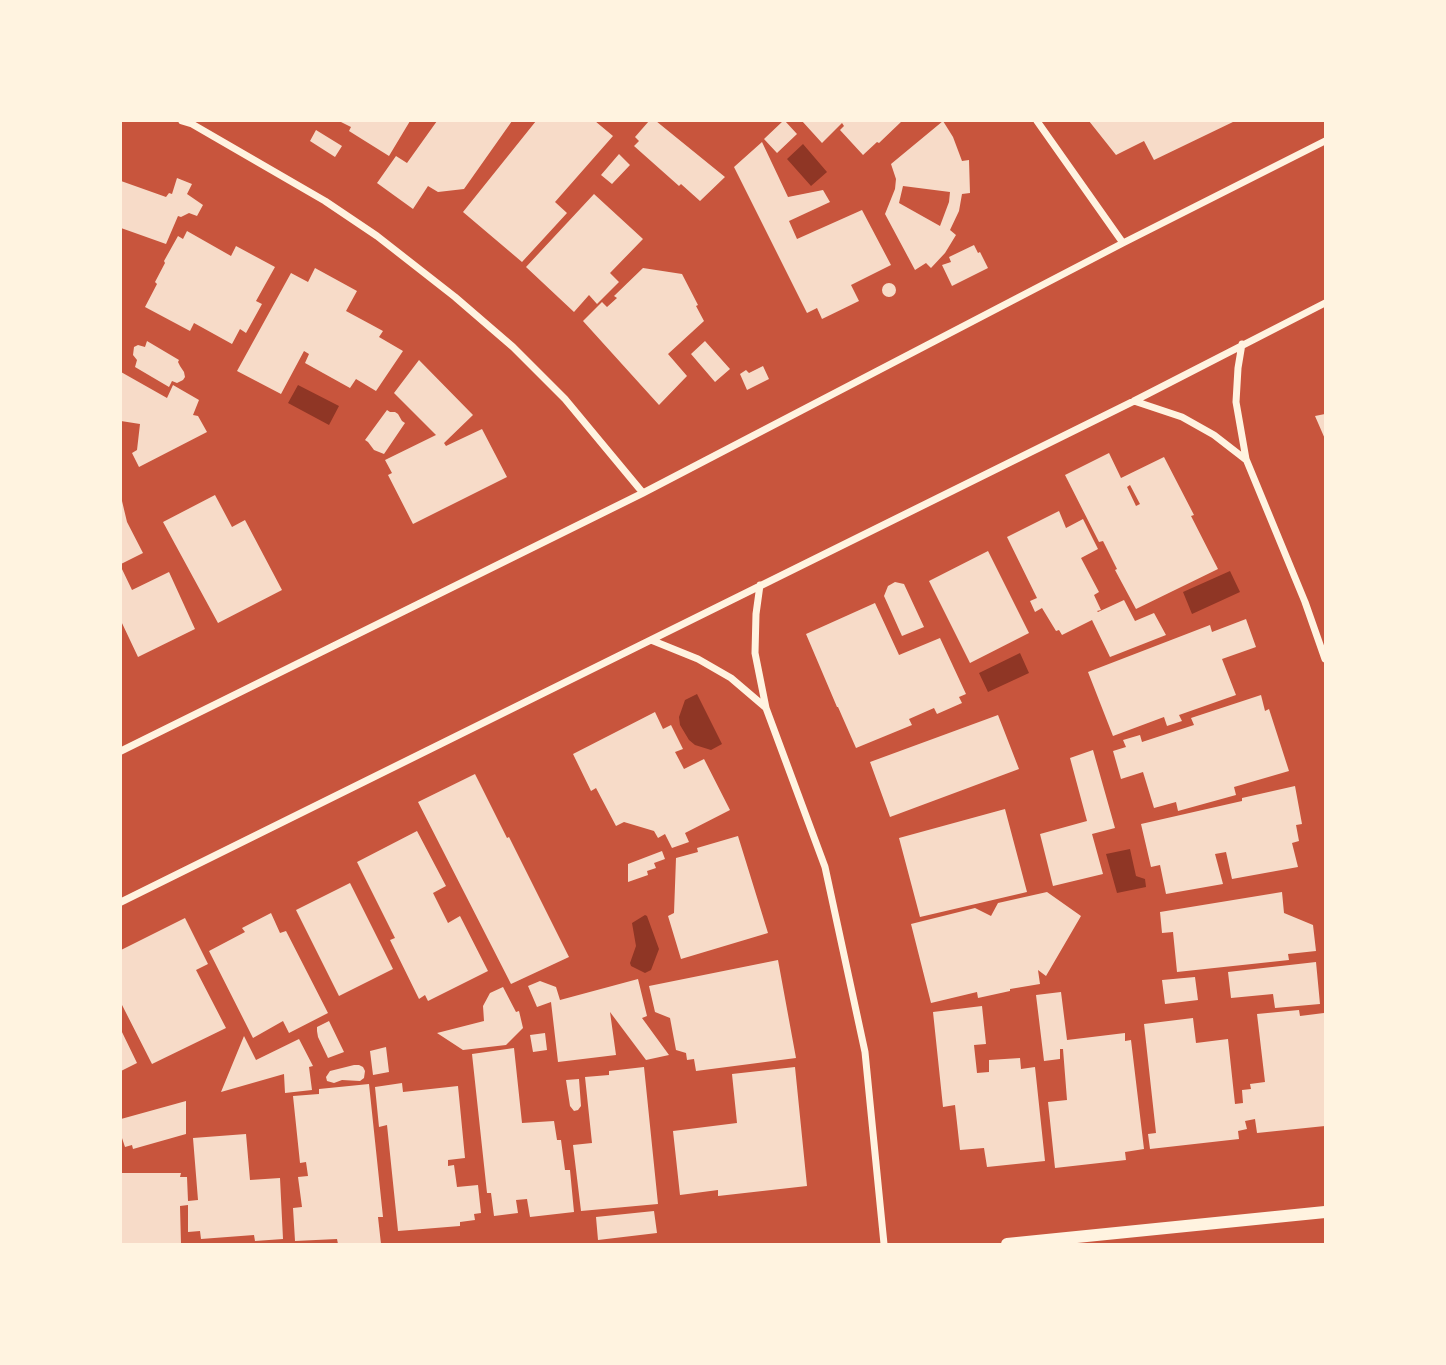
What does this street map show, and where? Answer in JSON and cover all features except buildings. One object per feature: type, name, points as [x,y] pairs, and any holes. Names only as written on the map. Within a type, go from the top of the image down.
[{"type":"street","points":[[182,121],[325,201],[377,236],[455,297],[513,347],[565,399],[643,493]]},
{"type":"street","points":[[1037,121],[1123,243]]},
{"type":"street","points":[[121,751],[643,493],[1325,141]]},
{"type":"street","points":[[121,902],[1134,401],[1325,303]]},
{"type":"street","points":[[1242,344],[1236,402],[1246,459],[1305,602],[1325,659]]},
{"type":"street","points":[[1134,401],[1182,417],[1214,435],[1246,459]]},
{"type":"street","points":[[760,585],[755,653],[766,708],[825,867],[865,1052],[884,1244]]},
{"type":"street","points":[[651,640],[698,659],[731,678],[766,708]]},
{"type":"street","points":[[1007,1244],[1325,1212]]},
{"type":"shaded area","points":[[803,144],[827,172],[811,186],[787,159]]},
{"type":"shaded area","points":[[298,385],[339,406],[329,425],[288,403]]},
{"type":"shaded area","points":[[1230,571],[1240,592],[1192,614],[1183,592]]},
{"type":"shaded area","points":[[1020,653],[1029,673],[988,692],[979,673]]},
{"type":"shaded area","points":[[697,694],[722,744],[711,750],[695,745],[680,725],[679,717],[685,700]]},
{"type":"shaded area","points":[[1130,849],[1136,876],[1145,879],[1146,887],[1117,893],[1106,854]]},
{"type":"shaded area","points":[[645,915],[659,949],[651,970],[645,973],[630,963],[636,946],[632,923]]}]
